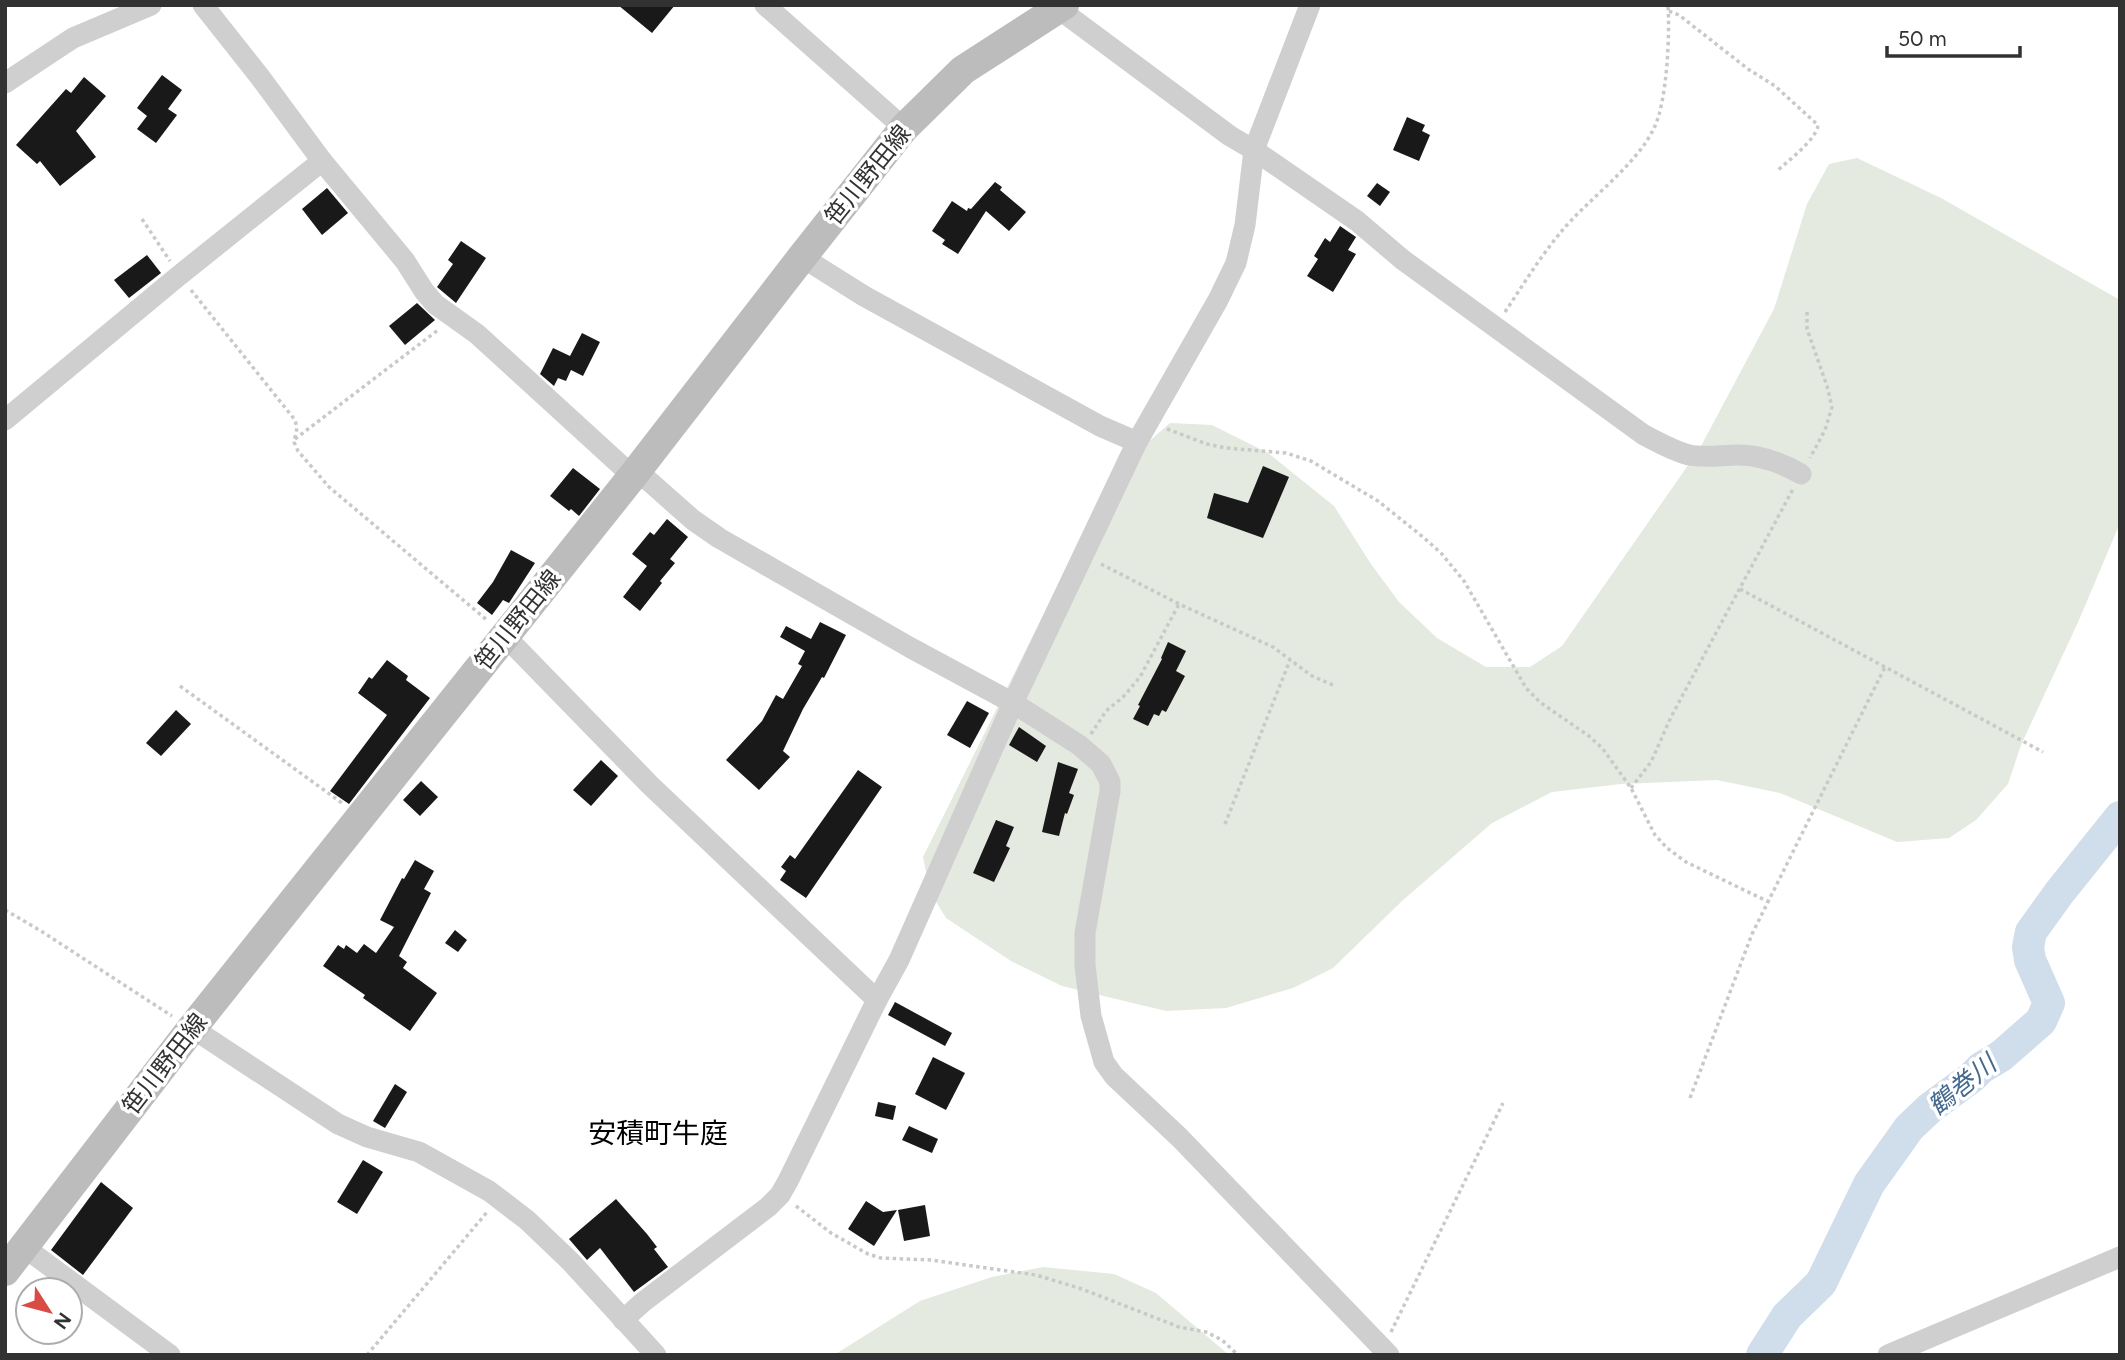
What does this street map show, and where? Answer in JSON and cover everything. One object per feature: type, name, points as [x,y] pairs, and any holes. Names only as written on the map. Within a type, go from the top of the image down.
[{"type":"street","points":[[5,83],[74,38],[151,5]]},
{"type":"street","points":[[203,5],[322,161],[405,261],[424,291],[436,304],[477,334],[626,470],[649,481],[692,520],[719,538],[1013,703],[1082,748],[1101,764],[1110,782],[1085,933],[1084,965],[1091,1016],[1104,1062],[1119,1082],[1180,1138],[1384,1349]]},
{"type":"street","points":[[765,5],[904,128]]},
{"type":"street","points":[[623,1320],[780,1195],[914,929],[1013,703],[1137,442],[1237,263],[1245,225],[1254,150],[1310,5]]},
{"type":"street","points":[[1061,7],[1230,136],[1357,221],[1403,260],[1634,428],[1663,444],[1693,455],[1758,457],[1801,474]]},
{"type":"street","name":"笹川野田線","points":[[5,1271],[192,1027],[635,473],[904,128],[963,70],[1061,7]]},
{"type":"street","points":[[5,419],[322,161]]},
{"type":"street","points":[[802,257],[864,296],[1100,426],[1137,442]]},
{"type":"street","points":[[505,636],[650,785],[877,1000]]},
{"type":"street","points":[[192,1027],[338,1124],[367,1137],[419,1152],[457,1171],[512,1208],[571,1262],[656,1355]]},
{"type":"street","points":[[24,1247],[170,1355]]},
{"type":"street","points":[[1888,1355],[2120,1256]]},
{"type":"path","points":[[1494,326],[1561,232],[1635,156],[1654,129],[1662,102],[1669,27],[1668,5]]},
{"type":"path","points":[[1669,11],[1679,15],[1732,57],[1775,86],[1818,125],[1812,138],[1777,171]]},
{"type":"path","points":[[142,219],[179,276],[295,420],[298,451],[330,487],[505,636]]},
{"type":"path","points":[[1631,788],[1651,762],[1671,718],[1825,430],[1832,407],[1807,329],[1807,312]]},
{"type":"path","points":[[295,439],[454,317]]},
{"type":"path","points":[[1149,421],[1207,444],[1286,453],[1311,461],[1378,501],[1423,537],[1453,566],[1532,696],[1589,736],[1616,766],[1631,788],[1655,835],[1676,856],[1769,902]]},
{"type":"path","points":[[1083,555],[1273,647],[1312,676],[1333,685]]},
{"type":"path","points":[[1740,589],[2043,752]]},
{"type":"path","points":[[1082,748],[1107,711],[1140,677],[1180,604]]},
{"type":"path","points":[[1225,824],[1290,660]]},
{"type":"path","points":[[1690,1098],[1752,934],[1885,667]]},
{"type":"path","points":[[180,686],[361,817]]},
{"type":"path","points":[[5,910],[192,1027]]},
{"type":"path","points":[[1384,1349],[1503,1103]]},
{"type":"path","points":[[780,1195],[831,1233],[867,1254],[881,1258],[931,1260],[1036,1275],[1082,1289],[1180,1327],[1206,1332],[1222,1340],[1238,1355]]},
{"type":"path","points":[[367,1355],[492,1206],[512,1208]]},
{"type":"shaded area","points":[[1857,158],[1941,198],[2120,300],[2120,523],[2021,745],[2008,784],[1976,820],[1949,838],[1897,842],[1780,793],[1717,780],[1621,784],[1552,792],[1492,823],[1402,901],[1333,968],[1293,988],[1226,1008],[1166,1011],[1062,986],[1011,961],[946,918],[930,892],[923,857],[1088,525],[1131,457],[1170,423],[1212,425],[1268,453],[1334,506],[1399,602],[1437,638],[1486,667],[1530,667],[1562,646],[1700,448],[1774,309],[1807,204],[1829,164]]},
{"type":"shaded area","points":[[1043,1267],[1114,1274],[1156,1293],[1229,1355],[834,1355],[920,1301],[992,1277]]},
{"type":"building","points":[[618,5],[675,5],[652,33]]},
{"type":"building","points":[[162,75],[182,90],[168,109],[177,115],[156,143],[137,129],[147,116],[137,108]]},
{"type":"building","points":[[84,77],[106,96],[76,131],[96,157],[60,186],[40,161],[37,164],[16,145],[66,89],[71,93]]},
{"type":"building","points":[[1407,117],[1425,125],[1422,131],[1430,135],[1419,161],[1393,150]]},
{"type":"building","points":[[995,182],[1002,187],[1000,190],[1026,212],[1009,231],[986,211],[958,254],[942,244],[945,240],[932,231],[952,201],[967,211]]},
{"type":"building","points":[[1377,183],[1390,192],[1380,206],[1367,196]]},
{"type":"building","points":[[327,188],[348,213],[322,235],[302,209]]},
{"type":"building","points":[[1340,226],[1356,237],[1348,250],[1356,254],[1333,292],[1307,276],[1318,259],[1314,256],[1325,238],[1330,242]]},
{"type":"building","points":[[461,241],[486,258],[456,303],[437,287],[453,264],[448,260]]},
{"type":"building","points":[[147,255],[161,273],[129,298],[114,280]]},
{"type":"building","points":[[417,303],[435,320],[405,345],[389,326]]},
{"type":"building","points":[[582,333],[600,342],[583,376],[571,370],[566,381],[558,378],[554,386],[540,374],[553,348],[570,356]]},
{"type":"building","points":[[1263,466],[1289,477],[1263,538],[1207,518],[1214,493],[1248,503]]},
{"type":"building","points":[[573,468],[600,489],[579,516],[550,496]]},
{"type":"building","points":[[667,519],[688,537],[670,559],[675,563],[640,611],[623,597],[647,566],[632,554],[650,532],[654,535]]},
{"type":"building","points":[[511,550],[535,563],[509,603],[503,600],[492,615],[477,603],[493,582]]},
{"type":"building","points":[[820,622],[846,635],[824,678],[822,677],[803,709],[783,751],[790,757],[759,790],[726,760],[762,721],[776,695],[783,699],[802,666],[798,664],[805,651],[780,637],[786,626],[811,639]]},
{"type":"building","points":[[1168,642],[1186,651],[1176,671],[1185,676],[1166,712],[1162,710],[1159,716],[1154,714],[1148,726],[1133,719]]},
{"type":"building","points":[[387,660],[408,676],[406,680],[430,698],[349,804],[330,791],[387,715],[358,693],[369,677],[372,679]]},
{"type":"building","points":[[967,701],[989,713],[970,748],[947,735]]},
{"type":"building","points":[[176,710],[191,724],[161,756],[146,743]]},
{"type":"building","points":[[1019,727],[1046,746],[1037,762],[1009,745]]},
{"type":"building","points":[[601,760],[618,776],[591,806],[573,790]]},
{"type":"building","points":[[1058,762],[1078,769],[1069,793],[1074,795],[1067,814],[1065,813],[1059,836],[1042,832]]},
{"type":"building","points":[[858,770],[882,787],[806,898],[780,880],[786,871],[781,867],[790,855],[795,859]]},
{"type":"building","points":[[421,781],[438,797],[420,816],[403,800]]},
{"type":"building","points":[[996,820],[1014,827],[1006,846],[1010,848],[994,882],[973,873]]},
{"type":"building","points":[[415,860],[434,871],[424,889],[431,893],[399,956],[407,962],[403,968],[437,993],[410,1031],[323,966],[338,945],[344,949],[346,945],[357,953],[364,944],[376,953],[394,927],[380,920],[402,878],[404,879]]},
{"type":"building","points":[[455,930],[467,940],[458,952],[445,943]]},
{"type":"building","points":[[895,1002],[952,1033],[945,1046],[888,1015]]},
{"type":"building","points":[[933,1057],[965,1073],[946,1110],[915,1094]]},
{"type":"building","points":[[395,1084],[407,1092],[385,1128],[373,1121]]},
{"type":"building","points":[[878,1102],[896,1106],[893,1120],[875,1116]]},
{"type":"building","points":[[909,1126],[938,1139],[932,1153],[902,1140]]},
{"type":"building","points":[[363,1160],[383,1172],[357,1214],[337,1202]]},
{"type":"building","points":[[101,1182],[133,1208],[83,1275],[51,1250]]},
{"type":"building","points":[[616,1199],[657,1247],[654,1249],[668,1267],[634,1292],[600,1248],[587,1260],[569,1239]]},
{"type":"building","points":[[866,1201],[883,1212],[897,1210],[874,1246],[848,1229]]},
{"type":"building","points":[[925,1205],[930,1236],[904,1241],[898,1210]]},
{"type":"waterway","name":"鶴巻川","points":[[1762,1355],[1787,1316],[1821,1283],[1869,1184],[1909,1128],[1930,1108],[1981,1068],[2001,1056],[2041,1021],[2049,1003],[2030,960],[2028,947],[2031,932],[2120,817]]},
{"type":"district","name":"安積町牛庭","points":[[658,1133]]}]
